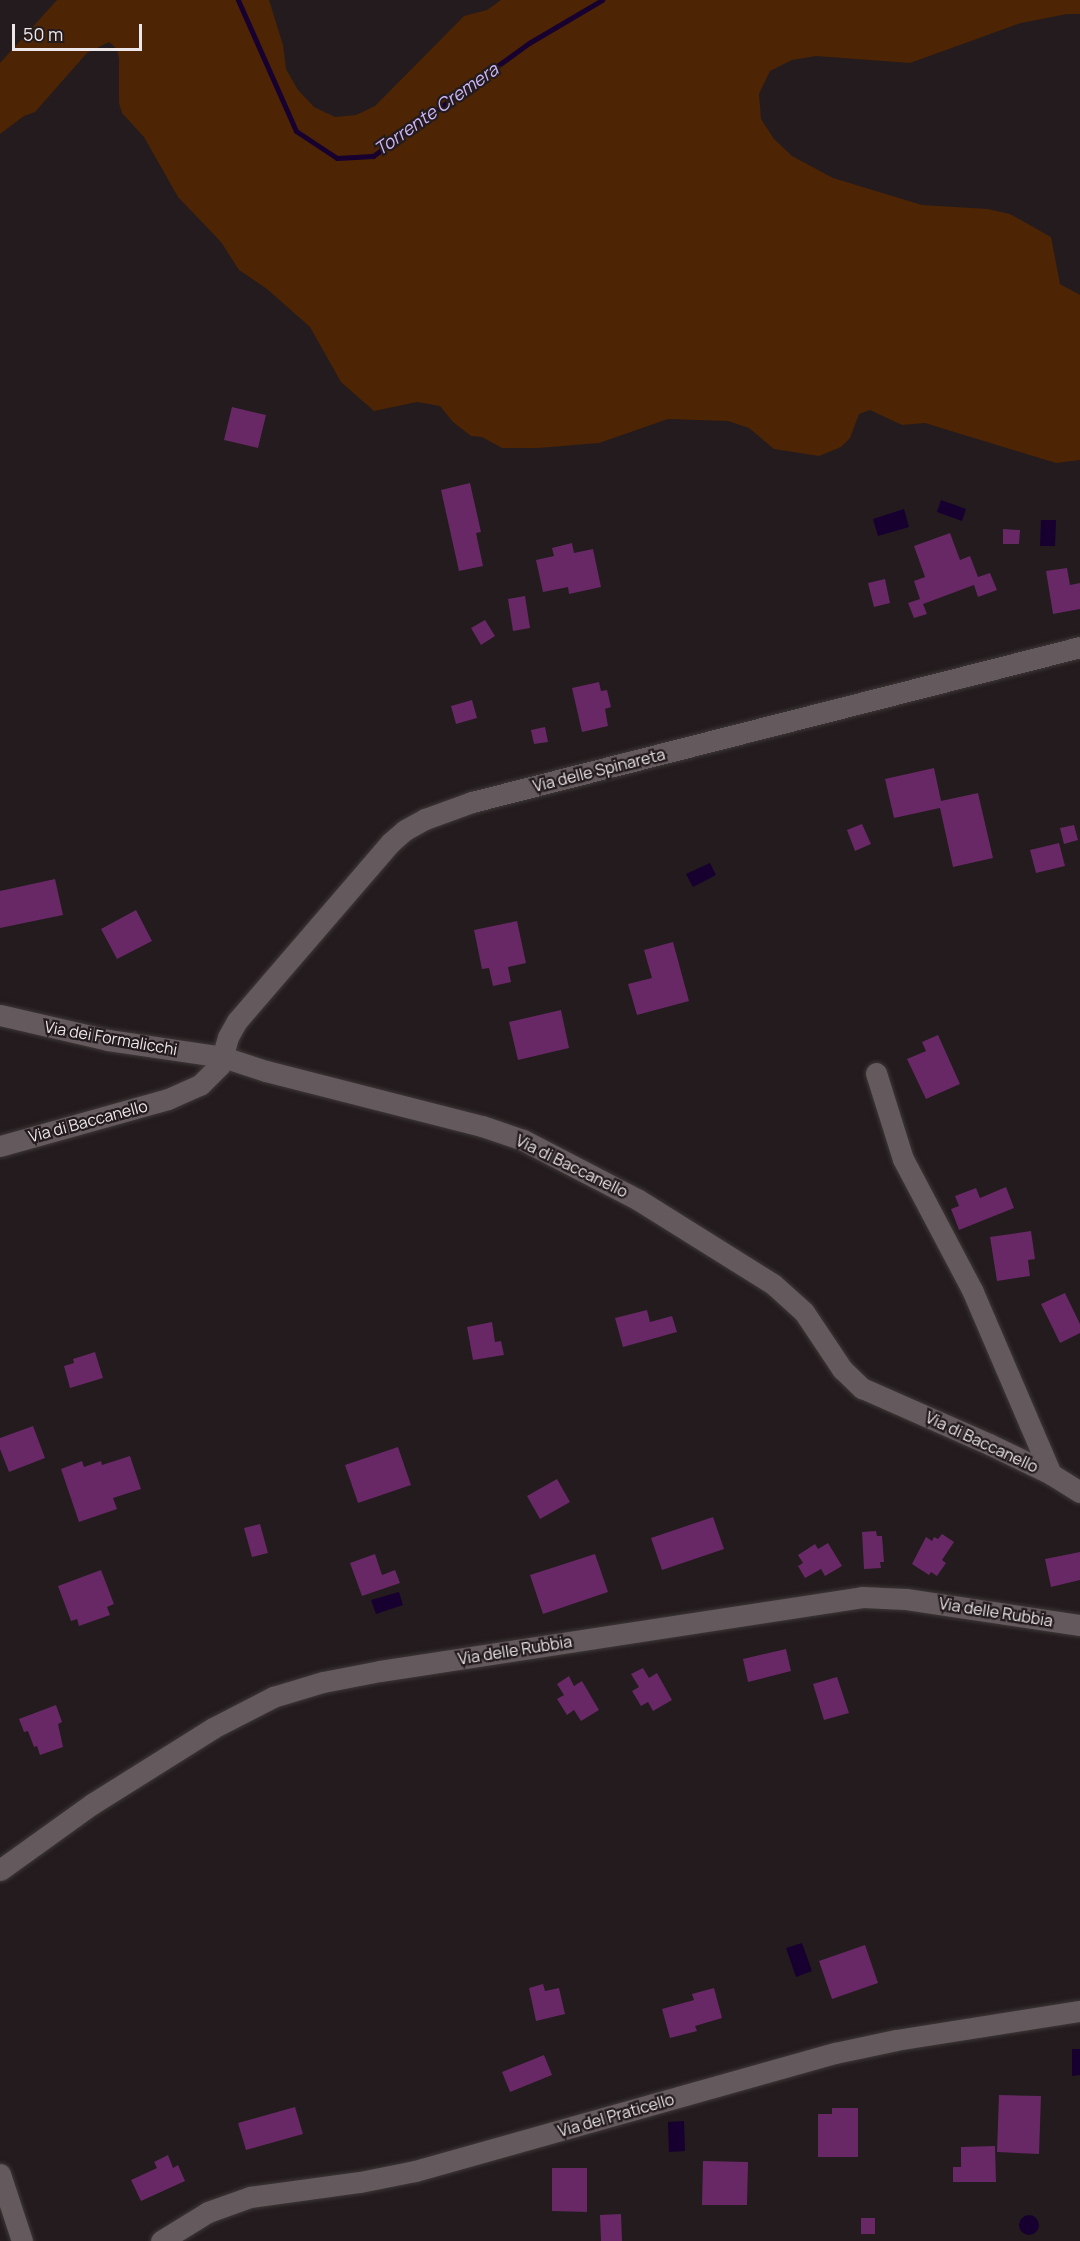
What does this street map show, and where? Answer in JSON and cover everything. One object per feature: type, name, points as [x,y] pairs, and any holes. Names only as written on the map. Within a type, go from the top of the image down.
[{"type":"street","name":"Via delle Spinareta","points":[[223,1057],[228,1037],[237,1021],[390,843],[405,830],[425,819],[472,802],[1080,647]]},
{"type":"street","name":"Via dei Formalicchi","points":[[0,1015],[108,1040],[223,1057]]},
{"type":"street","name":"Via di Baccanello","points":[[0,1146],[185,1093],[210,1077],[223,1057],[266,1071],[496,1130],[529,1143],[592,1174],[679,1224],[788,1296],[809,1317],[847,1374],[862,1388],[1051,1474],[1080,1492]]},
{"type":"street","points":[[876,1073],[903,1159],[973,1292],[1051,1474]]},
{"type":"street","name":"Via delle Rubbia","points":[[0,1870],[84,1809],[213,1728],[273,1697],[333,1680],[856,1598],[906,1599],[1080,1625]]},
{"type":"street","name":"Via del Praticello","points":[[161,2241],[208,2212],[250,2198],[360,2182],[415,2170],[835,2052],[1080,2011]]},
{"type":"street","points":[[0,2174],[22,2241]]},
{"type":"shaded area","points":[[57,0],[269,0],[283,45],[286,69],[298,90],[314,107],[335,117],[356,115],[375,106],[464,16],[487,10],[501,0],[1080,0],[1080,14],[1067,14],[1021,23],[910,63],[816,56],[792,60],[770,71],[759,94],[761,119],[774,139],[792,156],[833,178],[922,205],[988,209],[1010,214],[1051,237],[1060,284],[1080,295],[1080,460],[1056,463],[925,423],[902,425],[870,410],[859,414],[850,438],[841,447],[819,456],[774,449],[749,428],[728,421],[668,419],[599,443],[538,448],[502,448],[482,437],[471,436],[453,422],[440,406],[417,402],[374,411],[341,382],[310,327],[267,289],[239,270],[221,242],[178,197],[144,137],[122,113],[119,103],[119,59],[117,49],[109,42],[87,53],[35,112],[24,116],[0,134],[0,63]]},
{"type":"shaded area","points":[[941,500],[966,509],[962,521],[937,512]]},
{"type":"shaded area","points":[[904,509],[909,527],[878,536],[873,519]]},
{"type":"shaded area","points":[[1041,520],[1056,520],[1055,546],[1040,546]]},
{"type":"shaded area","points":[[710,863],[716,875],[693,887],[686,874]]},
{"type":"shaded area","points":[[399,1592],[403,1605],[376,1614],[371,1600]]},
{"type":"shaded area","points":[[802,1943],[812,1971],[796,1977],[786,1948]]},
{"type":"shaded area","points":[[1072,2049],[1080,2049],[1080,2075],[1072,2076]]},
{"type":"shaded area","points":[[684,2121],[685,2151],[669,2152],[668,2122]]},
{"type":"shaded area","points":[[1029,2215],[1036,2218],[1039,2225],[1036,2232],[1029,2235],[1022,2232],[1019,2225],[1022,2218]]},
{"type":"building","points":[[232,407],[266,415],[258,448],[224,440]]},
{"type":"building","points":[[470,483],[481,532],[476,533],[483,566],[459,571],[441,490]]},
{"type":"building","points":[[1003,529],[1020,530],[1019,544],[1003,544]]},
{"type":"building","points":[[950,533],[960,560],[970,556],[978,577],[990,573],[997,590],[978,597],[974,585],[923,604],[927,614],[914,618],[908,603],[920,599],[914,581],[925,577],[914,546]]},
{"type":"building","points":[[572,543],[574,553],[593,549],[601,587],[569,594],[568,587],[543,592],[536,560],[554,556],[552,548]]},
{"type":"building","points":[[1067,568],[1070,585],[1080,583],[1080,609],[1053,614],[1046,571]]},
{"type":"building","points":[[885,579],[890,603],[874,607],[868,583]]},
{"type":"building","points":[[525,596],[530,628],[513,631],[508,599]]},
{"type":"building","points":[[485,620],[495,636],[481,645],[471,628]]},
{"type":"building","points":[[599,682],[601,691],[607,690],[611,707],[605,709],[608,726],[582,732],[572,688]]},
{"type":"building","points":[[472,700],[477,718],[456,724],[451,706]]},
{"type":"building","points":[[545,727],[548,742],[534,744],[531,730]]},
{"type":"building","points":[[934,768],[941,801],[978,793],[993,858],[953,867],[940,808],[894,818],[885,779]]},
{"type":"building","points":[[862,824],[871,844],[855,851],[847,830]]},
{"type":"building","points":[[1074,825],[1078,840],[1064,844],[1060,828]]},
{"type":"building","points":[[1059,843],[1065,866],[1036,873],[1030,850]]},
{"type":"building","points":[[55,879],[63,915],[0,928],[0,891]]},
{"type":"building","points":[[136,910],[152,941],[117,959],[101,929]]},
{"type":"building","points":[[517,921],[526,963],[508,967],[511,982],[493,986],[489,968],[482,969],[474,930]]},
{"type":"building","points":[[673,942],[689,1001],[637,1015],[628,984],[652,978],[644,950]]},
{"type":"building","points":[[561,1010],[569,1048],[518,1060],[509,1022]]},
{"type":"building","points":[[938,1035],[960,1084],[926,1099],[907,1059],[926,1051],[922,1042]]},
{"type":"building","points":[[1006,1187],[1014,1208],[959,1230],[951,1209],[959,1206],[955,1196],[976,1188],[980,1198]]},
{"type":"building","points":[[1031,1231],[1035,1259],[1028,1260],[1030,1276],[997,1281],[990,1237]]},
{"type":"building","points":[[1065,1293],[1080,1324],[1080,1333],[1060,1343],[1041,1304]]},
{"type":"building","points":[[647,1310],[650,1322],[672,1316],[677,1332],[623,1347],[615,1318]]},
{"type":"building","points":[[492,1322],[495,1342],[501,1341],[504,1355],[473,1360],[467,1327]]},
{"type":"building","points":[[95,1352],[103,1378],[70,1388],[64,1366],[74,1363],[73,1359]]},
{"type":"building","points":[[33,1426],[45,1458],[9,1472],[0,1449],[0,1438]]},
{"type":"building","points":[[398,1447],[411,1485],[358,1503],[345,1465]]},
{"type":"building","points":[[130,1456],[141,1489],[113,1498],[117,1509],[79,1522],[61,1469],[82,1461],[84,1467],[101,1461],[102,1465]]},
{"type":"building","points":[[557,1479],[570,1502],[540,1519],[527,1496]]},
{"type":"building","points":[[713,1517],[724,1549],[662,1570],[651,1538]]},
{"type":"building","points":[[260,1524],[268,1553],[252,1557],[244,1528]]},
{"type":"building","points":[[876,1531],[877,1536],[882,1536],[884,1562],[880,1562],[881,1568],[864,1569],[862,1532]]},
{"type":"building","points":[[942,1534],[954,1542],[942,1560],[946,1563],[937,1576],[931,1572],[929,1575],[912,1564],[926,1537],[932,1541],[934,1537],[938,1539]]},
{"type":"building","points":[[828,1543],[842,1566],[825,1576],[821,1569],[805,1578],[798,1566],[803,1563],[798,1555],[815,1544],[818,1549]]},
{"type":"building","points":[[1080,1552],[1080,1580],[1051,1587],[1045,1559]]},
{"type":"building","points":[[375,1554],[382,1575],[395,1570],[400,1583],[362,1596],[350,1563]]},
{"type":"building","points":[[595,1554],[608,1592],[543,1614],[530,1575]]},
{"type":"building","points":[[101,1570],[114,1604],[107,1607],[110,1615],[79,1626],[77,1619],[71,1621],[58,1586]]},
{"type":"building","points":[[786,1649],[791,1671],[748,1682],[743,1659]]},
{"type":"building","points":[[643,1668],[649,1678],[657,1673],[672,1700],[653,1711],[648,1702],[641,1706],[632,1691],[639,1687],[631,1674]]},
{"type":"building","points":[[569,1676],[574,1686],[582,1681],[599,1710],[581,1721],[574,1710],[567,1715],[557,1699],[564,1695],[557,1684]]},
{"type":"building","points":[[837,1677],[849,1713],[824,1720],[813,1684]]},
{"type":"building","points":[[56,1705],[62,1722],[58,1724],[63,1747],[40,1755],[28,1731],[24,1732],[19,1719]]},
{"type":"building","points":[[865,1945],[878,1983],[832,1999],[819,1961]]},
{"type":"building","points":[[543,1984],[545,1991],[559,1988],[565,2014],[536,2021],[529,1988]]},
{"type":"building","points":[[714,1988],[722,2018],[695,2026],[697,2031],[670,2038],[662,2009],[694,2000],[692,1994]]},
{"type":"building","points":[[544,2055],[552,2075],[510,2092],[502,2072]]},
{"type":"building","points":[[999,2095],[1041,2096],[1039,2154],[997,2152]]},
{"type":"building","points":[[295,2107],[303,2134],[246,2150],[238,2123]]},
{"type":"building","points":[[832,2108],[858,2108],[858,2157],[818,2157],[818,2114],[832,2114]]},
{"type":"building","points":[[995,2146],[996,2182],[953,2182],[953,2167],[961,2167],[961,2147]]},
{"type":"building","points":[[168,2155],[173,2168],[178,2165],[185,2181],[141,2201],[131,2180],[157,2168],[154,2162]]},
{"type":"building","points":[[703,2161],[748,2162],[747,2205],[702,2205]]},
{"type":"building","points":[[552,2168],[587,2168],[587,2212],[552,2211]]},
{"type":"building","points":[[621,2214],[622,2241],[601,2241],[600,2215]]},
{"type":"building","points":[[861,2218],[875,2218],[875,2234],[861,2234]]},
{"type":"waterway","name":"Torrente Cremera","points":[[238,0],[296,131],[337,158],[373,156],[529,43],[602,0]]}]
